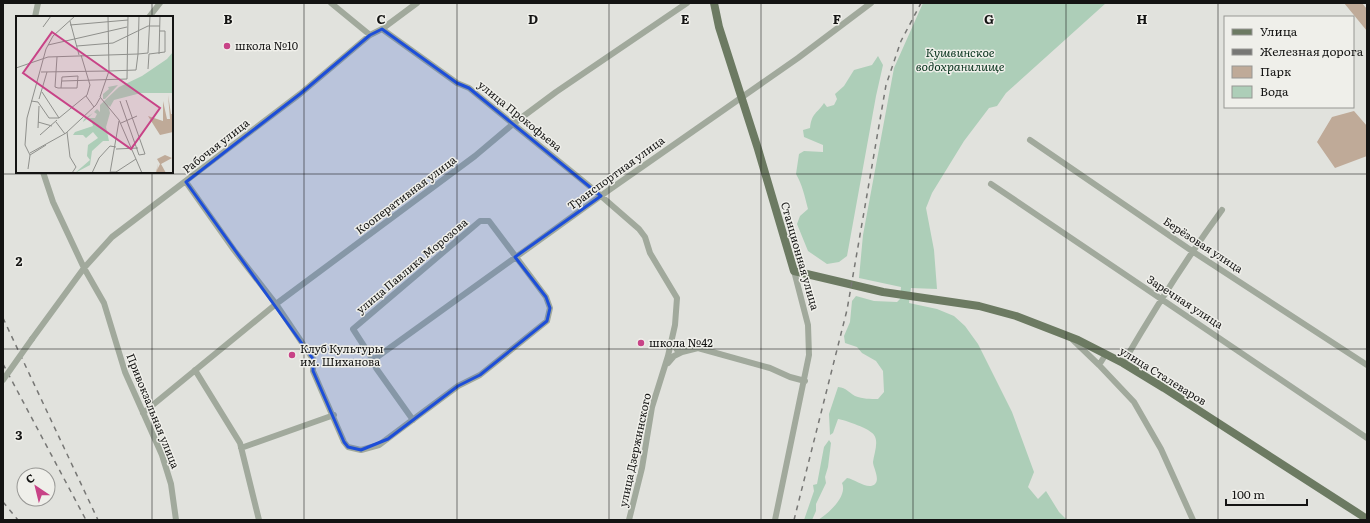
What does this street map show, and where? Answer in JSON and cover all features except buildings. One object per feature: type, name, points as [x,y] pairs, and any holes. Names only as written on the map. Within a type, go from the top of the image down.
[{"type":"main road","name":"Станционная улица","points":[[714,3],[719,27],[758,149],[794,271]]},
{"type":"main road","name":"улица Сталеваров","points":[[794,271],[883,292],[926,297],[992,309],[1069,336],[1123,363],[1367,519]]},
{"type":"street","points":[[35,16],[38,3]]},
{"type":"street","points":[[150,16],[160,3]]},
{"type":"street","points":[[332,3],[370,35]]},
{"type":"street","name":"Рабочая улица","points":[[3,380],[84,268],[112,237],[300,94],[370,35],[382,29],[417,3]]},
{"type":"street","name":"Кооперативная улица","points":[[143,413],[276,304],[475,156],[513,124],[556,92],[688,3]]},
{"type":"street","name":"Транспортная улица","points":[[373,360],[515,257],[798,58],[871,3]]},
{"type":"street","name":"улица Прокофьева","points":[[382,29],[457,83],[469,88],[639,229]]},
{"type":"street","name":"Берёзовая улица","points":[[1030,140],[1192,251],[1367,364]]},
{"type":"street","name":"Привокзальная улица","points":[[43,173],[53,202],[84,268],[104,303],[125,372],[167,469],[171,484],[176,520]]},
{"type":"street","points":[[186,182],[234,250],[276,304],[313,359],[313,371],[348,447],[361,450],[369,449],[388,439],[458,386],[480,376],[547,321],[550,308],[546,297],[515,257]]},
{"type":"street","name":"Заречная улица","points":[[991,184],[1160,299],[1192,318],[1367,438]]},
{"type":"street","points":[[1123,363],[1160,299],[1222,210]]},
{"type":"street","name":"улица Павлика Морозова","points":[[373,360],[353,329],[480,221],[486,220],[493,226],[515,257]]},
{"type":"street","name":"улица Дзержинского","points":[[630,520],[642,468],[652,407],[672,342],[677,298],[650,253],[645,237],[639,229]]},
{"type":"street","name":"Станционная улица","points":[[775,520],[805,381],[809,355],[809,334],[794,271]]},
{"type":"street","points":[[1069,336],[1099,364],[1134,402],[1161,449],[1193,520]]},
{"type":"street","points":[[672,342],[676,350],[682,352]]},
{"type":"street","points":[[666,364],[674,356],[682,352],[698,348],[770,368],[790,377],[805,381]]},
{"type":"street","points":[[1099,364],[1106,354]]},
{"type":"street","points":[[373,360],[376,368],[413,420]]},
{"type":"street","points":[[195,370],[233,431],[241,448],[259,520]]},
{"type":"street","points":[[241,448],[334,415]]},
{"type":"highlighted area","points":[[382,29],[457,83],[469,88],[601,196],[515,257],[546,297],[550,308],[547,321],[480,375],[458,386],[388,439],[361,450],[348,447],[344,442],[313,371],[313,359],[186,182],[300,94],[370,35]]},
{"type":"green space","points":[[1344,3],[1362,3],[1367,9],[1367,31]]},
{"type":"green space","points":[[1354,111],[1367,126],[1367,156],[1335,168],[1317,142],[1332,117]]},
{"type":"water","name":"Кушвинское водохранилище","points":[[923,3],[1106,3],[1006,93],[997,106],[989,108],[964,141],[932,193],[926,208],[934,250],[937,289],[911,288],[909,303],[937,309],[954,316],[965,326],[978,344],[1012,412],[1034,472],[1028,487],[1038,499],[1046,491],[1059,512],[1067,520],[818,520],[827,514],[840,499],[843,488],[842,483],[847,478],[868,486],[875,484],[877,479],[873,462],[876,445],[874,435],[852,423],[838,419],[833,433],[830,435],[829,414],[838,387],[845,389],[855,396],[866,399],[878,399],[884,392],[883,371],[876,361],[862,353],[857,347],[845,343],[844,336],[850,322],[852,301],[856,296],[874,301],[897,302],[900,299],[901,287],[859,278],[863,235],[894,68]]},
{"type":"water","points":[[878,56],[883,65],[847,256],[839,262],[827,264],[808,251],[797,224],[800,216],[808,209],[802,186],[796,174],[799,154],[804,151],[823,152],[823,145],[804,137],[803,130],[810,128],[813,116],[824,103],[827,107],[834,105],[837,99],[835,94],[844,86],[854,70],[872,65]]},
{"type":"water","points":[[829,440],[831,443],[828,467],[825,477],[826,483],[816,504],[816,511],[812,520],[804,520],[814,491],[813,485],[817,484],[824,447]]},
{"type":"railway","points":[[794,520],[847,310],[886,85],[901,41],[921,3]]},
{"type":"railway","points":[[3,318],[98,520]]},
{"type":"railway","points":[[3,364],[86,520]]},
{"type":"railway","points":[[3,502],[18,520]]},
{"type":"place","name":"школа №10","points":[[227,46]]},
{"type":"place","name":"школа №42","points":[[641,343]]},
{"type":"place","name":"Клуб Культуры им. Шиханова","points":[[292,355]]}]
